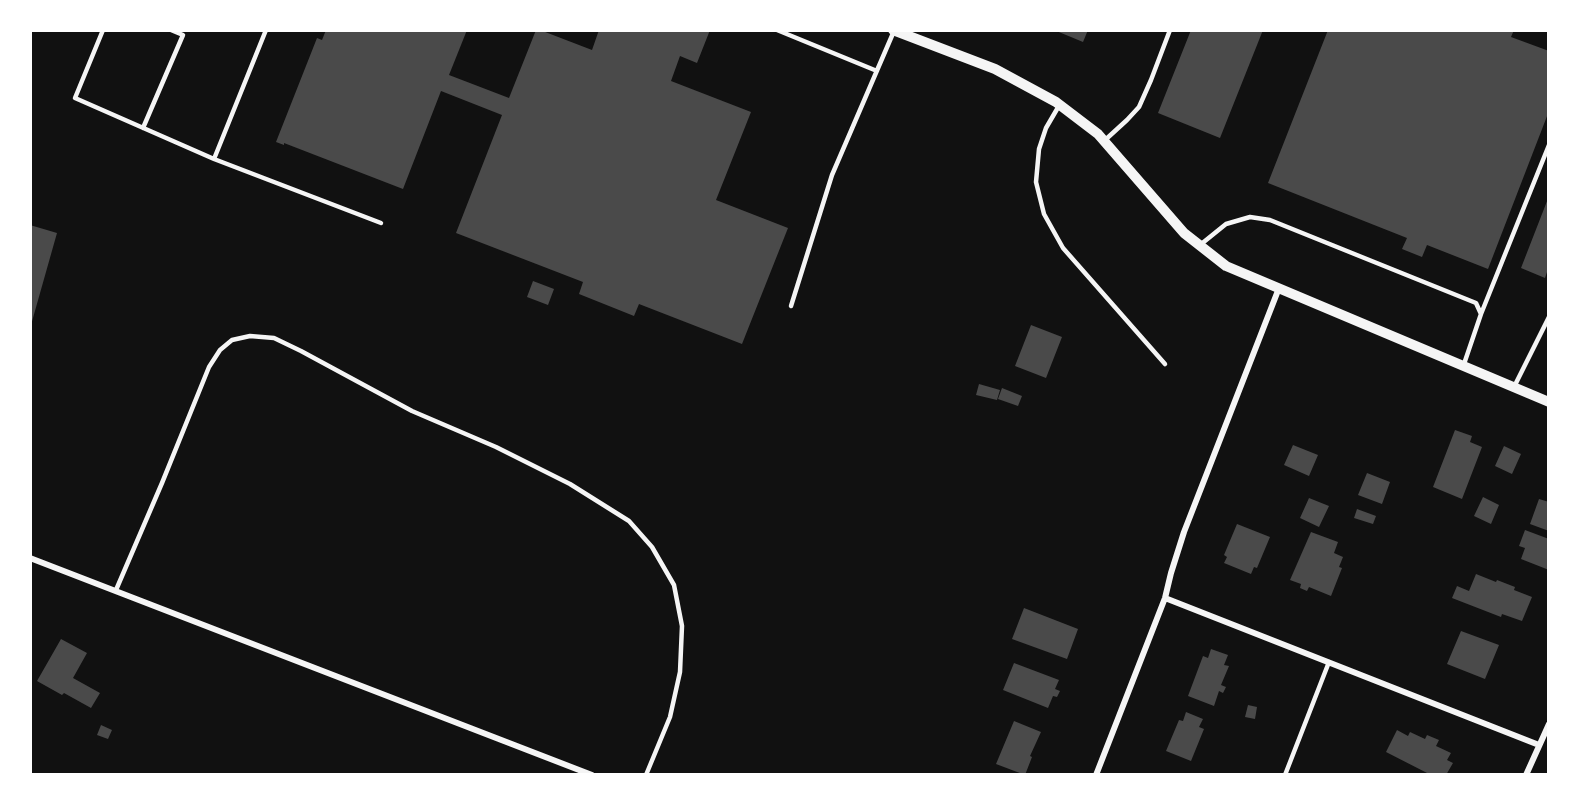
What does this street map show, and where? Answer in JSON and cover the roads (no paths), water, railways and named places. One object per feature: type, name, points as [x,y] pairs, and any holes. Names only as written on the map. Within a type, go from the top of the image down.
[{"type":"street","points":[[893,30],[995,69],[1060,104],[1098,134],[1184,233],[1226,266],[1549,402]]},
{"type":"street","points":[[1096,775],[1165,598],[1184,532],[1279,288]]},
{"type":"street","points":[[30,558],[592,775]]},
{"type":"street","points":[[1165,598],[1539,745]]},
{"type":"street","points":[[1526,775],[1549,724]]},
{"type":"lane","points":[[103,30],[75,98],[214,159],[381,223]]},
{"type":"lane","points":[[143,128],[183,35],[171,30]]},
{"type":"lane","points":[[214,159],[266,30]]},
{"type":"lane","points":[[777,30],[877,71]]},
{"type":"lane","points":[[791,306],[832,175],[893,30]]},
{"type":"lane","points":[[1104,141],[1139,106],[1170,30]]},
{"type":"lane","points":[[1060,104],[1039,149],[1036,182],[1044,214],[1063,248],[1165,364]]},
{"type":"lane","points":[[1463,366],[1481,314],[1549,145]]},
{"type":"lane","points":[[1200,245],[1226,224],[1250,217],[1270,220],[1476,303],[1481,314]]},
{"type":"lane","points":[[1514,387],[1549,317]]},
{"type":"lane","points":[[116,590],[209,367],[219,350],[232,340],[250,336],[274,338],[412,411],[496,447],[570,484],[628,521],[651,546],[674,585],[682,626],[681,672],[670,717],[646,775]]},
{"type":"lane","points":[[1285,775],[1329,662]]}]
